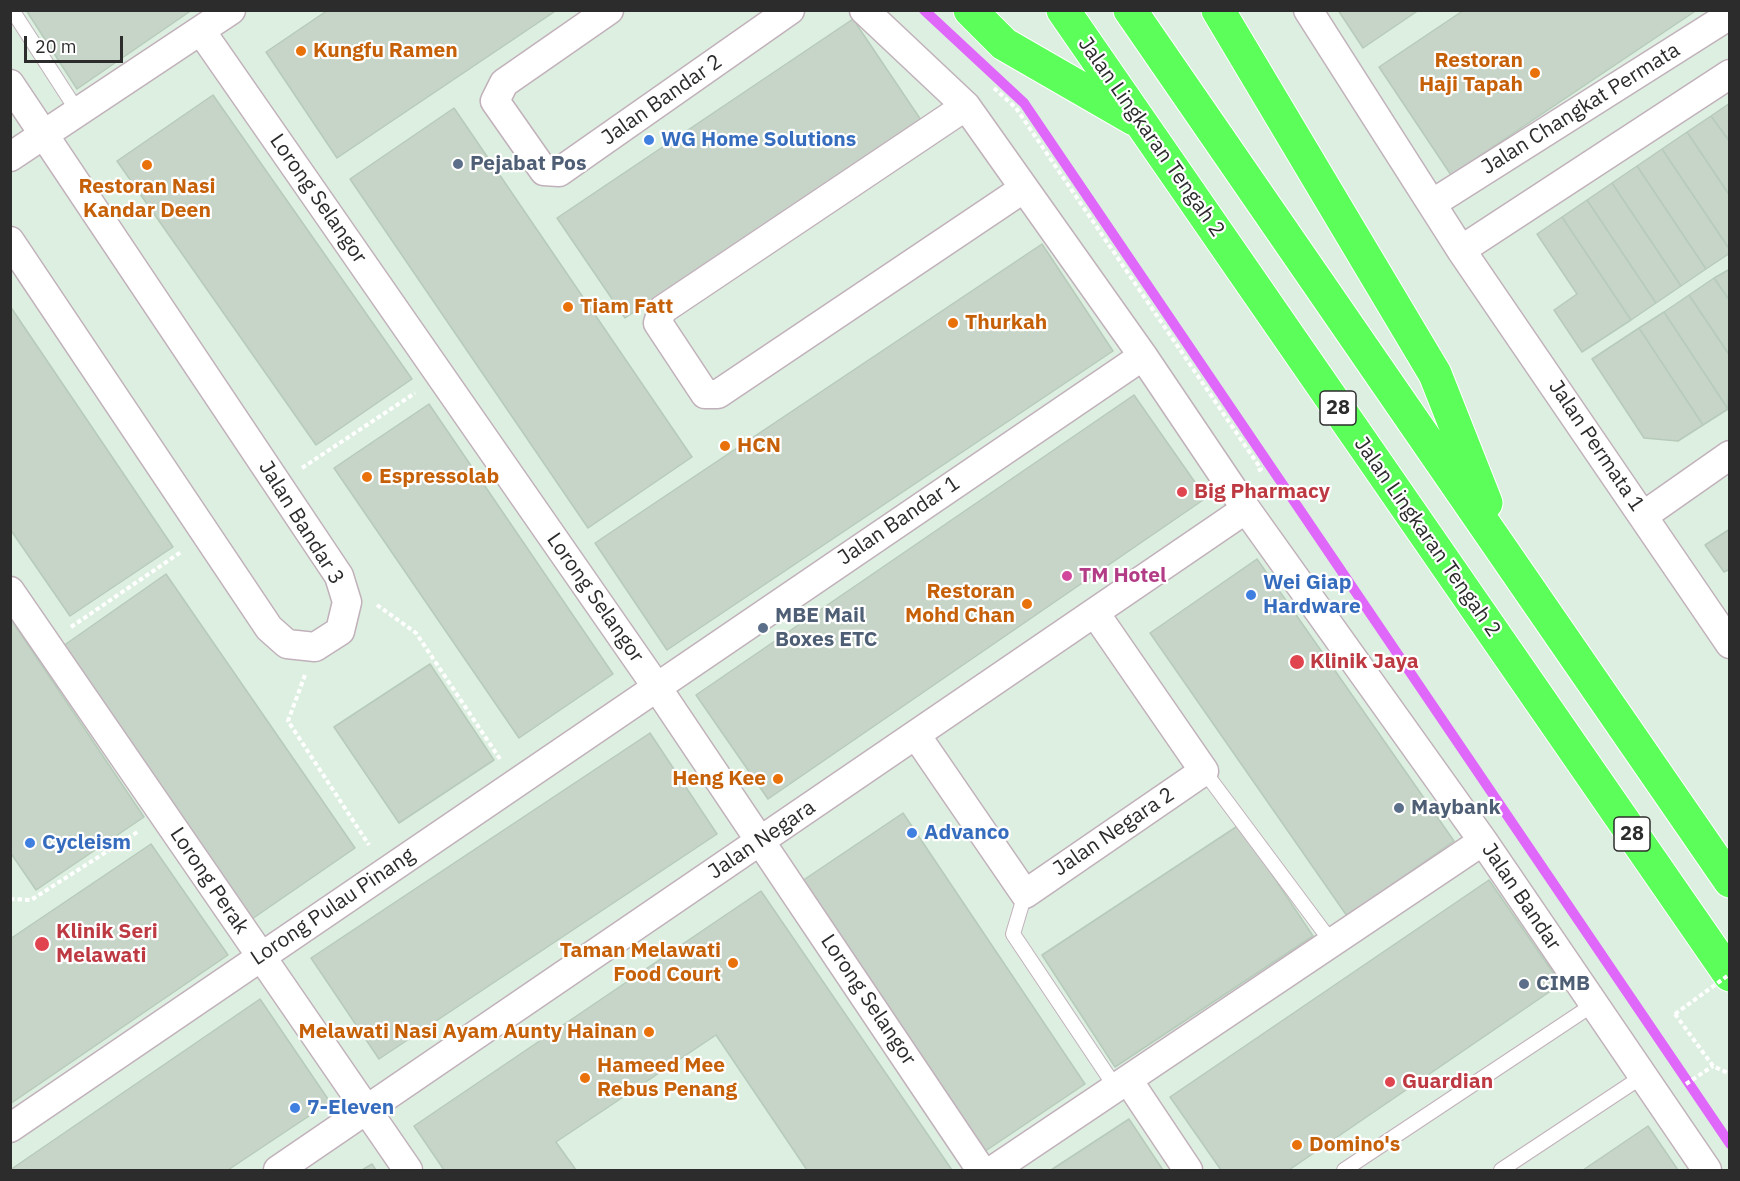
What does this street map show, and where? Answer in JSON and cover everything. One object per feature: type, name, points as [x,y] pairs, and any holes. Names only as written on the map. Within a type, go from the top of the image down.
[{"type":"highway","points":[[970,10],[1004,44],[1141,123]]},
{"type":"highway","name":"Jalan Lingkaran Tengah 2","points":[[1064,10],[1730,974]]},
{"type":"highway","name":"28","points":[[1131,10],[1730,880]]},
{"type":"highway","points":[[1218,10],[1435,374],[1506,556]]},
{"type":"street","points":[[10,157],[231,10]]},
{"type":"street","name":"Jalan Bandar 2","points":[[609,10],[504,83],[495,101],[544,171],[559,172],[790,10]]},
{"type":"street","name":"Jalan Bandar","points":[[864,10],[966,106],[1143,356],[1246,509],[1483,841],[1707,1170]]},
{"type":"street","name":"Jalan Permata 1","points":[[1308,10],[1461,250],[1730,644]]},
{"type":"street","name":"Jalan Changkat Permata","points":[[1433,203],[1730,15]]},
{"type":"street","name":"Lorong Selangor","points":[[201,31],[656,686],[981,1170]]},
{"type":"street","points":[[1461,250],[1730,74]]},
{"type":"street","name":"Jalan Bandar 3","points":[[10,84],[339,576],[347,602],[340,631],[315,647]]},
{"type":"street","points":[[966,106],[662,310],[658,323],[705,394],[717,394],[1023,189]]},
{"type":"street","points":[[10,241],[269,628],[287,644],[315,647]]},
{"type":"street","name":"Jalan Bandar 1","points":[[656,686],[1143,356]]},
{"type":"street","points":[[1643,516],[1730,455]]},
{"type":"street","name":"Jalan Negara","points":[[278,1170],[1246,509]]},
{"type":"street","name":"Lorong Perak","points":[[10,591],[408,1170]]},
{"type":"street","points":[[1095,612],[1204,771]]},
{"type":"street","name":"Lorong Pulau Pinang","points":[[10,1128],[656,686]]},
{"type":"street","points":[[916,735],[1025,894]]},
{"type":"street","name":"Jalan Negara 2","points":[[1025,894],[1204,771]]},
{"type":"street","points":[[993,1170],[1333,944],[1483,841]]},
{"type":"street","points":[[1122,1084],[1188,1170]]},
{"type":"lane","points":[[12,10],[78,112]]},
{"type":"lane","points":[[1204,771],[1333,944]]},
{"type":"lane","points":[[1025,894],[1013,933],[1122,1084]]},
{"type":"lane","points":[[1344,1170],[1593,1004]]},
{"type":"lane","points":[[1501,1170],[1643,1076]]},
{"type":"path","points":[[278,484],[441,376]]},
{"type":"path","points":[[47,644],[207,535]]},
{"type":"path","points":[[339,576],[416,633],[515,783]]},
{"type":"path","points":[[315,647],[288,721],[386,871]]},
{"type":"path","points":[[10,899],[31,900],[164,815]]},
{"type":"path","points":[[1730,974],[1675,1014],[1713,1066],[1730,1074]]},
{"type":"building","points":[[26,10],[192,10],[77,89]]},
{"type":"building","points":[[328,10],[557,10],[337,158],[266,52]]},
{"type":"building","points":[[1338,10],[1419,10],[1363,48]]},
{"type":"building","points":[[1464,10],[1697,10],[1451,175],[1379,67]]},
{"type":"building","points":[[853,19],[921,120],[625,318],[557,218]]},
{"type":"building","points":[[213,95],[412,379],[316,445],[117,161]]},
{"type":"building","points":[[1730,103],[1730,142],[1711,116]]},
{"type":"building","points":[[454,108],[692,457],[588,528],[350,179]]},
{"type":"building","points":[[1711,116],[1730,142],[1730,196],[1687,132]]},
{"type":"building","points":[[1687,132],[1730,196],[1730,250],[1662,149]]},
{"type":"building","points":[[1662,149],[1730,250],[1730,253],[1706,269],[1637,166]]},
{"type":"building","points":[[1637,166],[1706,269],[1681,286],[1612,183]]},
{"type":"building","points":[[1612,183],[1681,286],[1656,303],[1587,200]]},
{"type":"building","points":[[1587,200],[1656,303],[1631,320],[1562,217]]},
{"type":"building","points":[[1562,217],[1631,320],[1582,352],[1554,310],[1577,294],[1537,234]]},
{"type":"building","points":[[1042,244],[1113,351],[667,650],[595,543]]},
{"type":"building","points":[[1730,269],[1730,301],[1714,278]]},
{"type":"building","points":[[1714,278],[1730,301],[1730,356],[1689,295]]},
{"type":"building","points":[[1689,295],[1730,356],[1728,409],[1664,312]]},
{"type":"building","points":[[10,306],[173,547],[70,616],[10,529]]},
{"type":"building","points":[[1664,312],[1728,409],[1703,425],[1639,328]]},
{"type":"building","points":[[1639,328],[1703,425],[1678,441],[1644,438],[1592,359]]},
{"type":"building","points":[[1134,395],[1206,498],[768,799],[696,695]]},
{"type":"building","points":[[429,404],[613,674],[519,738],[334,468]]},
{"type":"building","points":[[1730,529],[1730,569],[1724,572],[1705,545]]},
{"type":"building","points":[[1257,559],[1454,841],[1347,916],[1150,633]]},
{"type":"building","points":[[166,574],[355,848],[252,919],[63,646]]},
{"type":"building","points":[[10,618],[144,817],[36,890],[10,852]]},
{"type":"building","points":[[430,664],[494,760],[399,823],[334,727]]},
{"type":"building","points":[[650,733],[717,834],[379,1059],[311,958]]},
{"type":"building","points":[[903,813],[1085,1084],[984,1152],[802,881]]},
{"type":"building","points":[[1239,825],[1313,936],[1115,1067],[1042,955]]},
{"type":"building","points":[[151,844],[228,955],[10,1104],[10,939]]},
{"type":"building","points":[[1489,880],[1561,984],[1289,1170],[1221,1170],[1170,1097]]},
{"type":"building","name":"Taman Melawati Food Court","points":[[761,891],[952,1170],[807,1170],[716,1035],[556,1142],[576,1170],[444,1170],[414,1126]]},
{"type":"building","points":[[260,999],[330,1102],[228,1170],[10,1170]]},
{"type":"building","points":[[1129,1119],[1163,1170],[1051,1170]]},
{"type":"building","points":[[1648,1126],[1678,1170],[1583,1170]]},
{"type":"building","points":[[372,1164],[376,1170],[362,1170]]},
{"type":"waterway","points":[[924,10],[1024,103],[1730,1144]]},
{"type":"place","name":"Kungfu Ramen","points":[[301,51]]},
{"type":"place","name":"Restoran Haji Tapah","points":[[1535,73]]},
{"type":"place","name":"WG Home Solutions","points":[[649,140]]},
{"type":"place","name":"Pejabat Pos","points":[[458,164]]},
{"type":"place","name":"Restoran Nasi Kandar Deen","points":[[147,165]]},
{"type":"place","name":"Tiam Fatt","points":[[568,307]]},
{"type":"place","name":"Thurkah","points":[[953,323]]},
{"type":"place","name":"HCN","points":[[725,446]]},
{"type":"place","name":"Espressolab","points":[[367,477]]},
{"type":"place","name":"Big Pharmacy","points":[[1182,492]]},
{"type":"place","name":"TM Hotel","points":[[1067,576]]},
{"type":"place","name":"Wei Giap Hardware","points":[[1251,595]]},
{"type":"place","name":"Restoran Mohd Chan","points":[[1027,604]]},
{"type":"place","name":"MBE Mail Boxes ETC","points":[[763,628]]},
{"type":"place","name":"Klinik Jaya","points":[[1297,662]]},
{"type":"place","name":"Heng Kee","points":[[778,779]]},
{"type":"place","name":"Maybank","points":[[1399,808]]},
{"type":"place","name":"Advanco","points":[[912,833]]},
{"type":"place","name":"Cycleism","points":[[30,843]]},
{"type":"place","name":"Klinik Seri Melawati","points":[[42,944]]},
{"type":"place","name":"Taman Melawati Food Court","points":[[733,963]]},
{"type":"place","name":"CIMB","points":[[1524,984]]},
{"type":"place","name":"Melawati Nasi Ayam Aunty Hainan","points":[[649,1032]]},
{"type":"place","name":"Hameed Mee Rebus Penang","points":[[585,1078]]},
{"type":"place","name":"Guardian","points":[[1390,1082]]},
{"type":"place","name":"7-Eleven","points":[[295,1108]]},
{"type":"place","name":"Domino's","points":[[1297,1145]]}]
